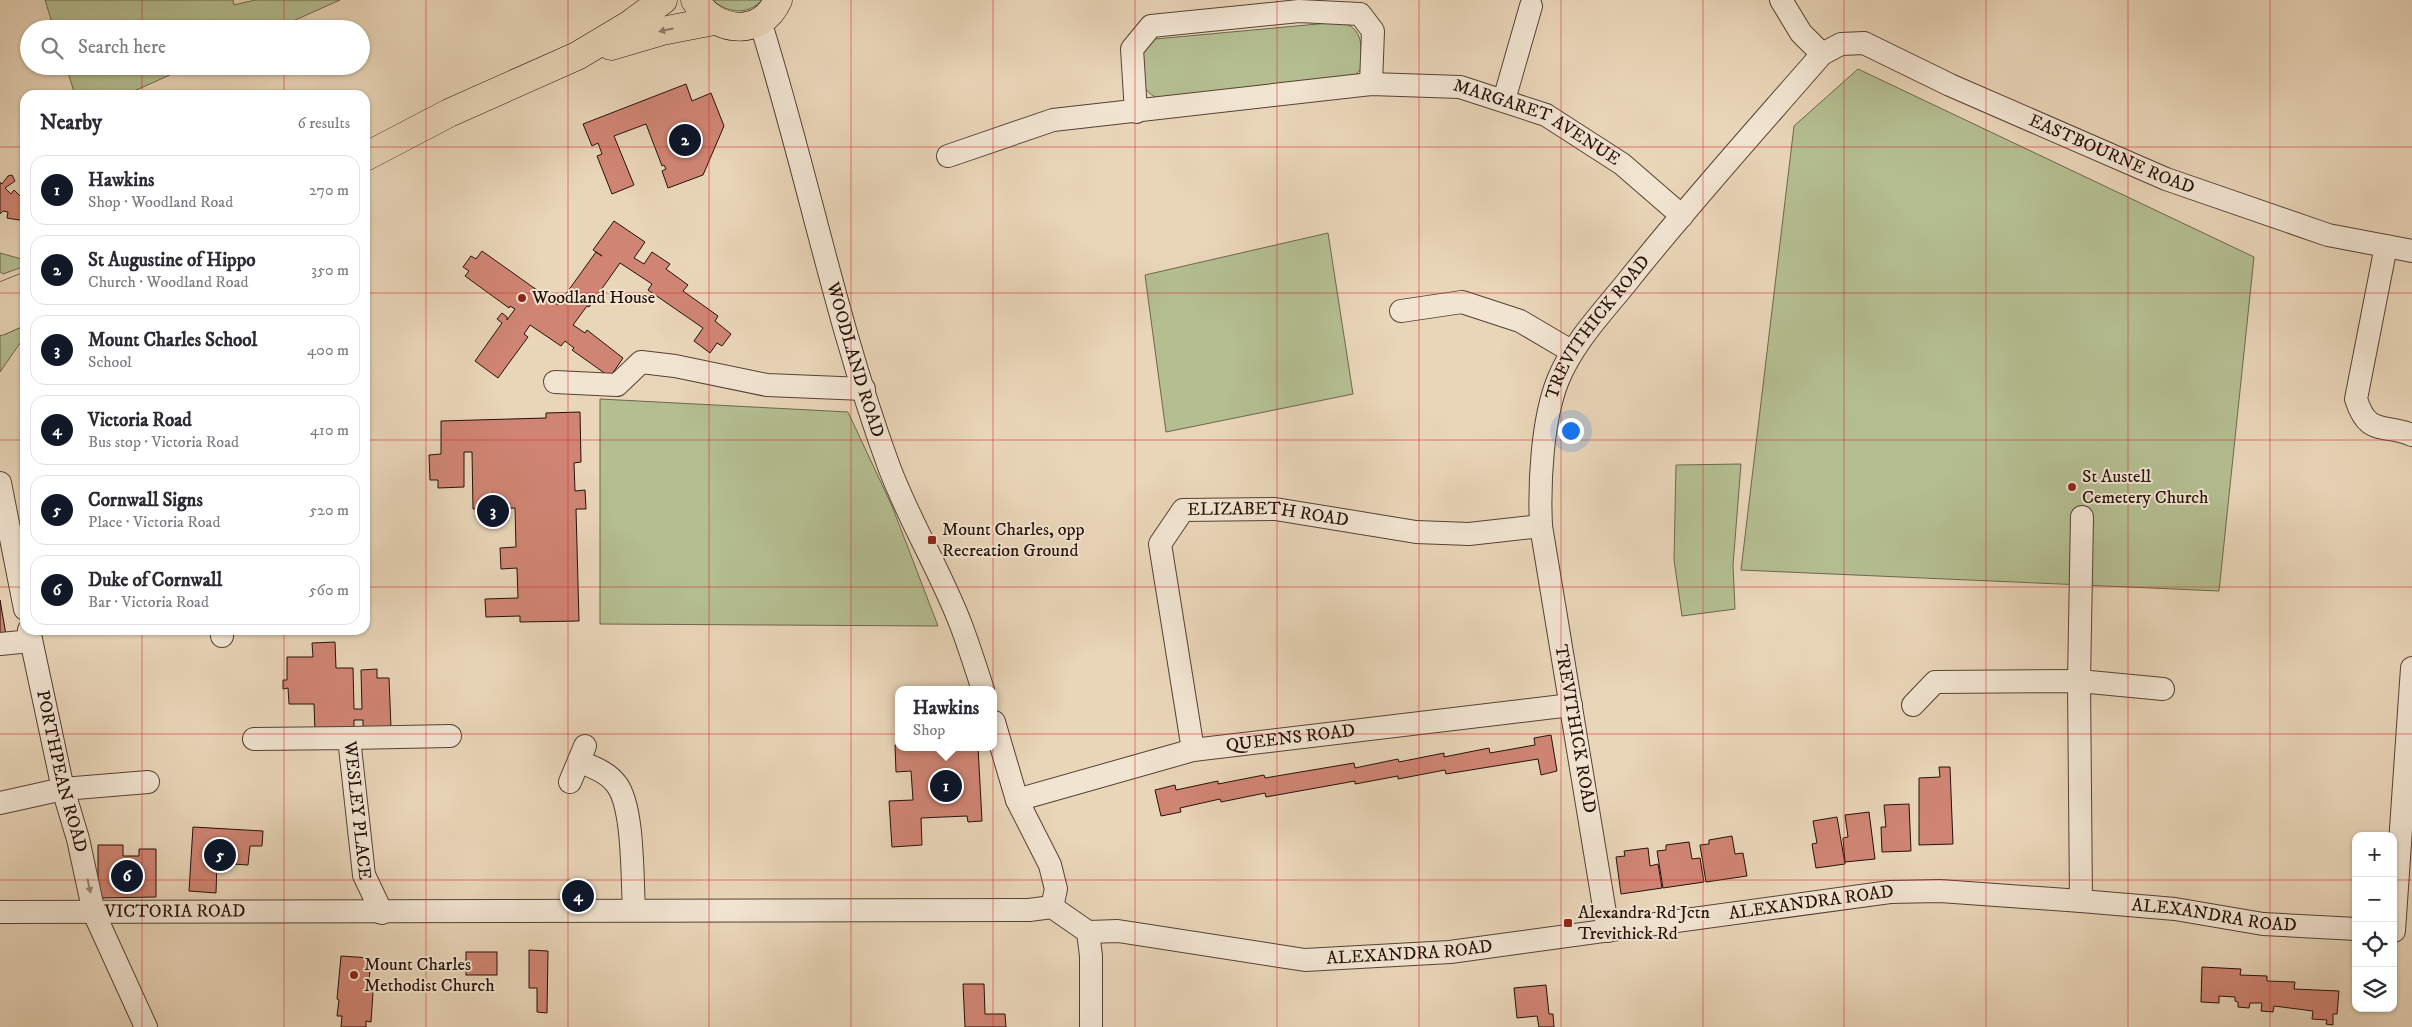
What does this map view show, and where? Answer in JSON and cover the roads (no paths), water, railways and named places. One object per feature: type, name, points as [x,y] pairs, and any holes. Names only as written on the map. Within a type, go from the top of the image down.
[{"type":"highway","points":[[370,155],[450,114],[577,56],[629,25],[662,0]]},
{"type":"highway","points":[[695,0],[706,15],[714,21],[736,27],[760,20],[768,14],[778,0]]},
{"type":"highway","points":[[577,56],[662,31],[714,21]]},
{"type":"highway","points":[[370,141],[450,114]]},
{"type":"highway","points":[[6,312],[20,294]]},
{"type":"street","points":[[1781,0],[1801,33],[1822,54]]},
{"type":"street","points":[[1504,100],[1531,6]]},
{"type":"street","points":[[1136,112],[1132,49],[1151,26],[1299,11],[1360,14],[1373,31],[1370,84]]},
{"type":"street","name":"WOODLAND ROAD","points":[[760,20],[778,76],[840,314],[890,470],[922,544],[961,624],[982,686]]},
{"type":"street","name":"EASTBOURNE ROAD","points":[[1822,54],[1841,44],[1864,43],[1950,85],[2166,179],[2328,236],[2412,251]]},
{"type":"street","name":"TREVITHICK ROAD","points":[[1608,931],[1541,526],[1539,493],[1550,409],[1557,382],[1571,351],[1682,216],[1822,54]]},
{"type":"street","name":"MARGARET AVENUE","points":[[948,156],[1053,120],[1370,84],[1460,87],[1546,115],[1622,164],[1682,216]]},
{"type":"street","points":[[2386,246],[2356,399],[2362,416],[2374,426],[2402,431],[2412,435]]},
{"type":"street","points":[[1401,311],[1462,302],[1520,321],[1571,351]]},
{"type":"street","points":[[555,382],[617,385],[641,362],[676,366],[767,385],[864,389]]},
{"type":"street","points":[[0,483],[20,584]]},
{"type":"street","name":"ELIZABETH ROAD","points":[[1193,750],[1160,544],[1183,510],[1275,509],[1416,532],[1469,534],[1541,526]]},
{"type":"street","points":[[2081,901],[2079,681],[2082,517]]},
{"type":"street","points":[[0,644],[30,636]]},
{"type":"street","name":"PORTHPEAN ROAD","points":[[30,636],[63,788],[78,839],[94,913],[146,1027]]},
{"type":"street","points":[[2400,931],[2412,668]]},
{"type":"street","points":[[1913,705],[1935,682],[2079,681],[2163,689]]},
{"type":"street","name":"QUEENS ROAD","points":[[1017,800],[1193,750],[1571,705]]},
{"type":"street","points":[[997,732],[1017,800],[1050,864],[1056,889],[1052,907],[1088,932],[1091,956],[1091,1027]]},
{"type":"street","points":[[349,738],[450,736]]},
{"type":"street","name":"WESLEY PLACE","points":[[254,739],[349,738],[364,875],[382,913]]},
{"type":"street","points":[[570,782],[582,754],[620,789],[626,809],[634,909]]},
{"type":"street","points":[[0,803],[63,788],[148,782]]},
{"type":"street","name":"ALEXANDRA ROAD","points":[[1088,932],[1118,931],[1305,960],[1450,952],[1890,892],[1940,891],[2175,909],[2262,924],[2352,929]]},
{"type":"street","name":"VICTORIA ROAD","points":[[0,912],[382,913],[634,909],[1030,910],[1052,907]]},
{"type":"place","name":"St Augustine of Hippo","points":[[685,140]]},
{"type":"place","name":"Woodland House","points":[[522,298]]},
{"type":"place","name":"St Austell Cemetery Church","points":[[2072,487]]},
{"type":"place","name":"Mount Charles School","points":[[493,511]]},
{"type":"place","name":"Mount Charles, opp Recreation Ground","points":[[932,540]]},
{"type":"place","name":"Hawkins","points":[[946,786]]},
{"type":"place","name":"Cornwall Signs","points":[[220,855]]},
{"type":"place","name":"Duke of Cornwall","points":[[127,876]]},
{"type":"place","name":"Victoria Road","points":[[578,896]]},
{"type":"place","name":"Alexandra Rd Jctn Trevithick Rd","points":[[1568,923]]},
{"type":"place","name":"Mount Charles Methodist Church","points":[[354,975]]}]
